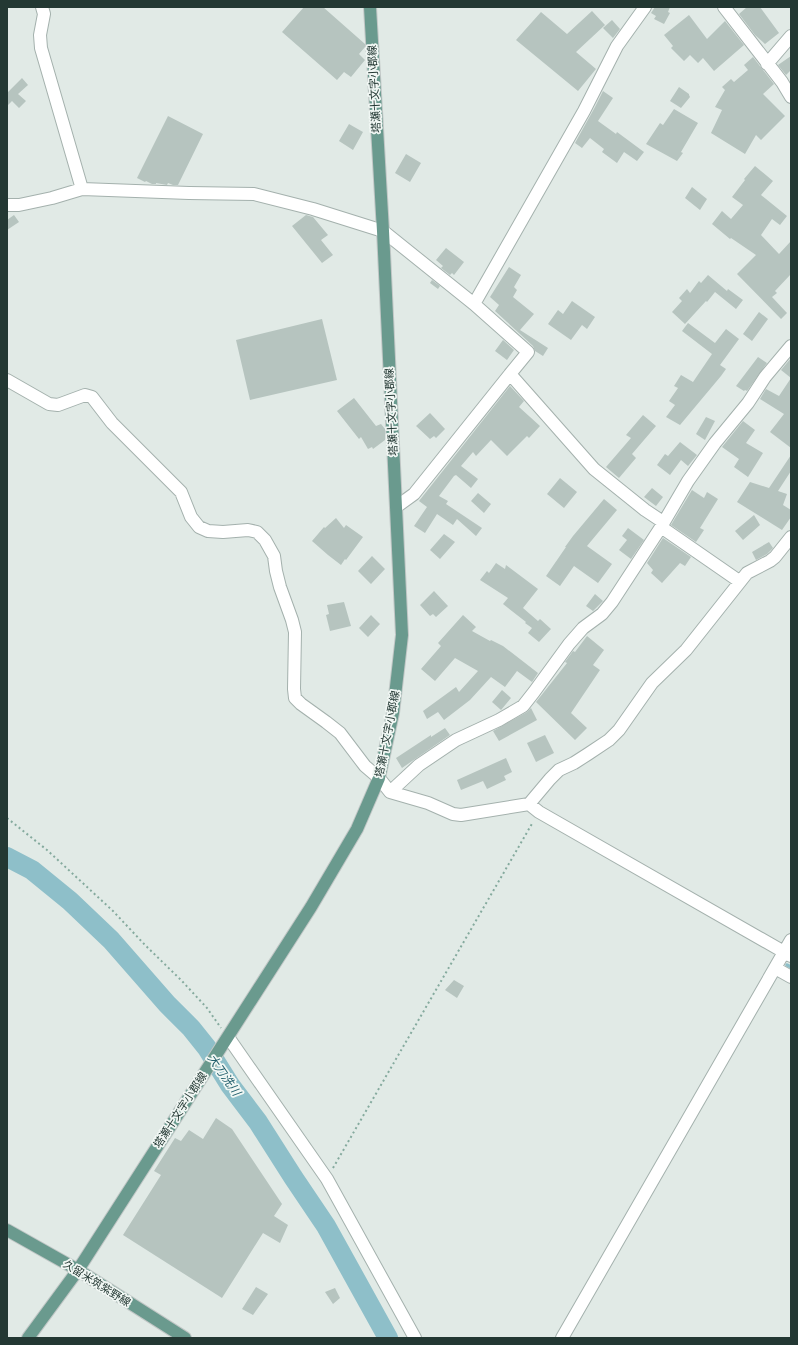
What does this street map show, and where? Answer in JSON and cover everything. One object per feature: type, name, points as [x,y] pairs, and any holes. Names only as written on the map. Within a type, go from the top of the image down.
[{"type":"main road","name":"塔瀬十文字小郡線","points":[[28,1338],[78,1270],[311,907],[353,835],[379,778],[393,713],[402,635],[370,7]]},
{"type":"main road","name":"久留米筑紫野線","points":[[7,1230],[78,1270],[185,1338]]},
{"type":"street","points":[[42,7],[44,14],[40,35],[40,48],[82,189]]},
{"type":"street","points":[[474,304],[584,111],[617,46],[645,7]]},
{"type":"street","points":[[724,7],[782,82],[791,97]]},
{"type":"street","points":[[767,64],[791,36]]},
{"type":"street","points":[[7,205],[19,205],[52,198],[82,189],[254,194],[313,209],[382,231],[474,304],[528,352],[414,494],[396,507]]},
{"type":"street","points":[[390,792],[419,765],[456,740],[499,720],[523,706],[574,638],[583,628],[602,614],[612,602],[688,481],[715,443],[748,403],[765,377],[791,346]]},
{"type":"street","points":[[510,374],[594,469],[662,524],[740,581]]},
{"type":"street","points":[[7,380],[49,404],[58,405],[85,395],[92,397],[112,423],[181,492],[192,517],[199,526],[208,531],[223,532],[248,530],[257,532],[266,540],[274,556],[280,587],[294,626],[294,689],[296,698],[301,704],[340,733],[365,766],[379,778],[390,792],[428,803],[453,814],[462,815],[529,804],[559,770],[574,763],[609,740],[619,730],[652,684],[686,650],[747,573],[775,557],[791,537]]},
{"type":"street","points":[[529,804],[539,812],[788,954]]},
{"type":"street","points":[[562,1338],[775,968],[788,954],[791,940]]},
{"type":"street","points":[[775,968],[791,977]]},
{"type":"street","points":[[226,1040],[327,1180],[415,1338]]},
{"type":"path","points":[[327,1180],[539,812]]},
{"type":"path","points":[[7,818],[47,850],[113,911],[202,1002],[226,1040]]},
{"type":"building","points":[[304,7],[323,7],[365,44],[365,47],[359,54],[365,60],[351,77],[344,72],[337,80],[282,32]]},
{"type":"building","points":[[655,7],[670,7],[668,12],[670,13],[664,24],[654,19],[656,16],[651,13]]},
{"type":"building","points":[[747,7],[760,7],[779,33],[765,44],[755,35],[739,14]]},
{"type":"building","points":[[592,11],[605,25],[576,52],[596,69],[578,91],[516,40],[541,12],[567,34]]},
{"type":"building","points":[[689,15],[707,39],[725,21],[744,45],[714,71],[703,58],[698,63],[690,55],[684,61],[671,48],[673,46],[664,35]]},
{"type":"building","points":[[612,20],[620,29],[613,38],[603,28]]},
{"type":"building","points":[[791,56],[791,70],[786,75],[778,65]]},
{"type":"building","points":[[753,57],[774,84],[763,94],[785,116],[761,140],[756,135],[745,154],[711,133],[722,110],[715,107],[725,90],[722,87],[731,79],[734,82],[748,70],[744,65]]},
{"type":"building","points":[[22,78],[28,85],[18,94],[26,101],[19,108],[12,101],[7,106],[7,93]]},
{"type":"building","points":[[679,87],[689,94],[690,97],[681,108],[670,101]]},
{"type":"building","points":[[603,91],[613,98],[598,121],[616,134],[617,132],[644,152],[637,161],[624,152],[617,163],[602,152],[604,149],[590,138],[582,148],[575,143]]},
{"type":"building","points":[[674,109],[698,123],[681,152],[683,153],[677,161],[646,144],[660,123],[663,125]]},
{"type":"building","points":[[168,116],[203,134],[178,185],[168,183],[167,185],[156,183],[152,184],[146,181],[145,182],[137,178]]},
{"type":"building","points":[[349,124],[363,132],[353,150],[339,141]]},
{"type":"building","points":[[406,154],[421,163],[410,182],[395,173]]},
{"type":"building","points":[[755,166],[773,181],[761,195],[787,216],[780,225],[772,219],[761,235],[779,254],[791,241],[791,274],[775,291],[777,293],[772,297],[787,313],[781,319],[737,274],[756,255],[731,238],[730,239],[712,224],[722,211],[731,219],[743,205],[732,197]]},
{"type":"building","points":[[692,187],[707,199],[700,210],[685,198]]},
{"type":"building","points":[[14,215],[19,222],[7,230],[7,220]]},
{"type":"building","points":[[306,215],[313,217],[328,235],[321,240],[333,255],[322,263],[292,226]]},
{"type":"building","points":[[446,248],[464,262],[454,275],[452,273],[450,275],[441,268],[443,266],[436,260]]},
{"type":"building","points":[[509,267],[521,275],[514,287],[517,290],[513,297],[534,314],[520,330],[548,348],[543,356],[535,351],[533,346],[495,311],[499,305],[490,297]]},
{"type":"building","points":[[708,275],[727,291],[728,289],[743,300],[736,309],[715,292],[685,324],[672,312],[682,301],[679,298],[687,289],[690,293],[699,281],[701,283]]},
{"type":"building","points":[[432,280],[440,286],[438,289],[430,283]]},
{"type":"building","points":[[572,301],[595,317],[587,329],[582,325],[571,340],[548,324],[558,310],[563,314]]},
{"type":"building","points":[[759,312],[768,319],[752,341],[743,334]]},
{"type":"building","points":[[322,319],[337,380],[250,400],[236,340]]},
{"type":"building","points":[[688,323],[715,343],[726,329],[739,339],[720,365],[726,369],[680,425],[666,417],[675,405],[669,401],[678,388],[674,386],[681,375],[693,382],[712,354],[682,331]]},
{"type":"building","points":[[503,340],[514,350],[507,360],[495,351]]},
{"type":"building","points":[[758,357],[767,363],[747,391],[744,391],[736,386]]},
{"type":"building","points":[[791,358],[791,378],[781,370]]},
{"type":"building","points":[[791,378],[791,448],[770,432],[784,414],[760,399],[766,389],[779,396]]},
{"type":"building","points":[[510,386],[524,401],[519,407],[540,426],[529,438],[527,436],[507,456],[491,440],[476,456],[473,452],[461,466],[478,479],[471,488],[456,475],[439,496],[448,501],[446,504],[482,528],[476,536],[457,519],[453,525],[437,514],[425,533],[414,526],[427,507],[419,501]]},
{"type":"building","points":[[354,398],[376,426],[381,424],[385,429],[385,440],[373,449],[372,447],[368,449],[361,437],[359,439],[337,411]]},
{"type":"building","points":[[430,413],[445,429],[436,438],[434,436],[430,439],[416,426]]},
{"type":"building","points":[[643,415],[656,426],[632,454],[636,458],[619,478],[606,467],[631,438],[626,435]]},
{"type":"building","points":[[706,417],[715,421],[705,440],[696,434]]},
{"type":"building","points":[[743,421],[755,430],[746,443],[763,453],[748,477],[734,467],[739,459],[722,447]]},
{"type":"building","points":[[680,442],[697,455],[688,466],[681,460],[670,475],[657,465],[665,454],[668,456]]},
{"type":"building","points":[[791,455],[791,471],[778,491],[787,494],[783,505],[791,510],[791,517],[782,530],[737,502],[750,482],[769,488]]},
{"type":"building","points":[[560,478],[577,492],[564,508],[547,494]]},
{"type":"building","points":[[652,488],[663,497],[656,506],[644,497]]},
{"type":"building","points":[[692,490],[704,498],[707,492],[718,499],[700,528],[704,530],[696,542],[671,525]]},
{"type":"building","points":[[478,493],[491,504],[484,513],[471,501]]},
{"type":"building","points":[[604,499],[617,510],[587,546],[612,564],[598,583],[574,566],[560,586],[546,576],[573,536]]},
{"type":"building","points":[[754,515],[760,525],[743,540],[735,531]]},
{"type":"building","points":[[336,518],[344,528],[346,525],[363,537],[341,565],[312,541],[324,527],[325,528]]},
{"type":"building","points":[[628,528],[644,540],[631,559],[619,550],[627,540],[622,536]]},
{"type":"building","points":[[444,534],[455,542],[440,559],[430,550]]},
{"type":"building","points":[[663,538],[691,557],[685,566],[680,563],[662,583],[651,573],[653,570],[647,563]]},
{"type":"building","points":[[769,542],[773,548],[767,554],[756,560],[752,552]]},
{"type":"building","points":[[372,556],[385,569],[371,584],[358,571]]},
{"type":"building","points":[[496,563],[505,569],[506,565],[538,589],[523,608],[538,621],[540,619],[551,629],[539,642],[528,633],[532,628],[503,604],[508,598],[480,580],[487,571],[489,573]]},
{"type":"building","points":[[434,591],[448,606],[436,617],[433,614],[430,616],[420,605]]},
{"type":"building","points":[[595,594],[603,601],[593,611],[586,606]]},
{"type":"building","points":[[344,602],[351,626],[330,631],[326,615],[329,614],[327,605]]},
{"type":"building","points":[[371,615],[380,624],[368,637],[359,628]]},
{"type":"building","points":[[463,615],[476,627],[472,631],[503,646],[538,673],[532,682],[517,671],[505,687],[491,677],[470,700],[444,720],[438,712],[427,719],[423,711],[456,687],[459,692],[478,671],[455,658],[435,681],[421,669],[441,646],[438,643]]},
{"type":"building","points":[[587,636],[604,650],[593,665],[600,670],[571,713],[587,728],[575,740],[536,702],[567,663],[565,662],[573,651],[575,652]]},
{"type":"building","points":[[502,690],[511,698],[501,710],[492,702]]},
{"type":"building","points":[[531,708],[537,720],[499,741],[493,731],[527,712]]},
{"type":"building","points":[[445,728],[450,735],[402,768],[396,758],[431,735],[431,737]]},
{"type":"building","points":[[545,735],[554,753],[536,762],[527,743]]},
{"type":"building","points":[[506,758],[512,772],[504,776],[506,780],[487,789],[483,781],[461,790],[457,780]]},
{"type":"building","points":[[454,980],[464,986],[457,998],[445,990]]},
{"type":"building","points":[[216,1118],[232,1129],[282,1204],[274,1216],[288,1225],[280,1243],[263,1233],[222,1298],[123,1235],[161,1175],[154,1171],[175,1138],[181,1141],[189,1130],[203,1139]]},
{"type":"building","points":[[256,1287],[268,1294],[253,1315],[242,1309]]},
{"type":"building","points":[[335,1288],[340,1298],[333,1304],[325,1292]]},
{"type":"waterway","name":"大刀洗川","points":[[7,857],[32,870],[70,901],[111,940],[167,1004],[191,1028],[207,1048],[230,1085],[258,1122],[326,1226],[388,1338]]},
{"type":"waterway","points":[[787,965],[791,967]]}]
